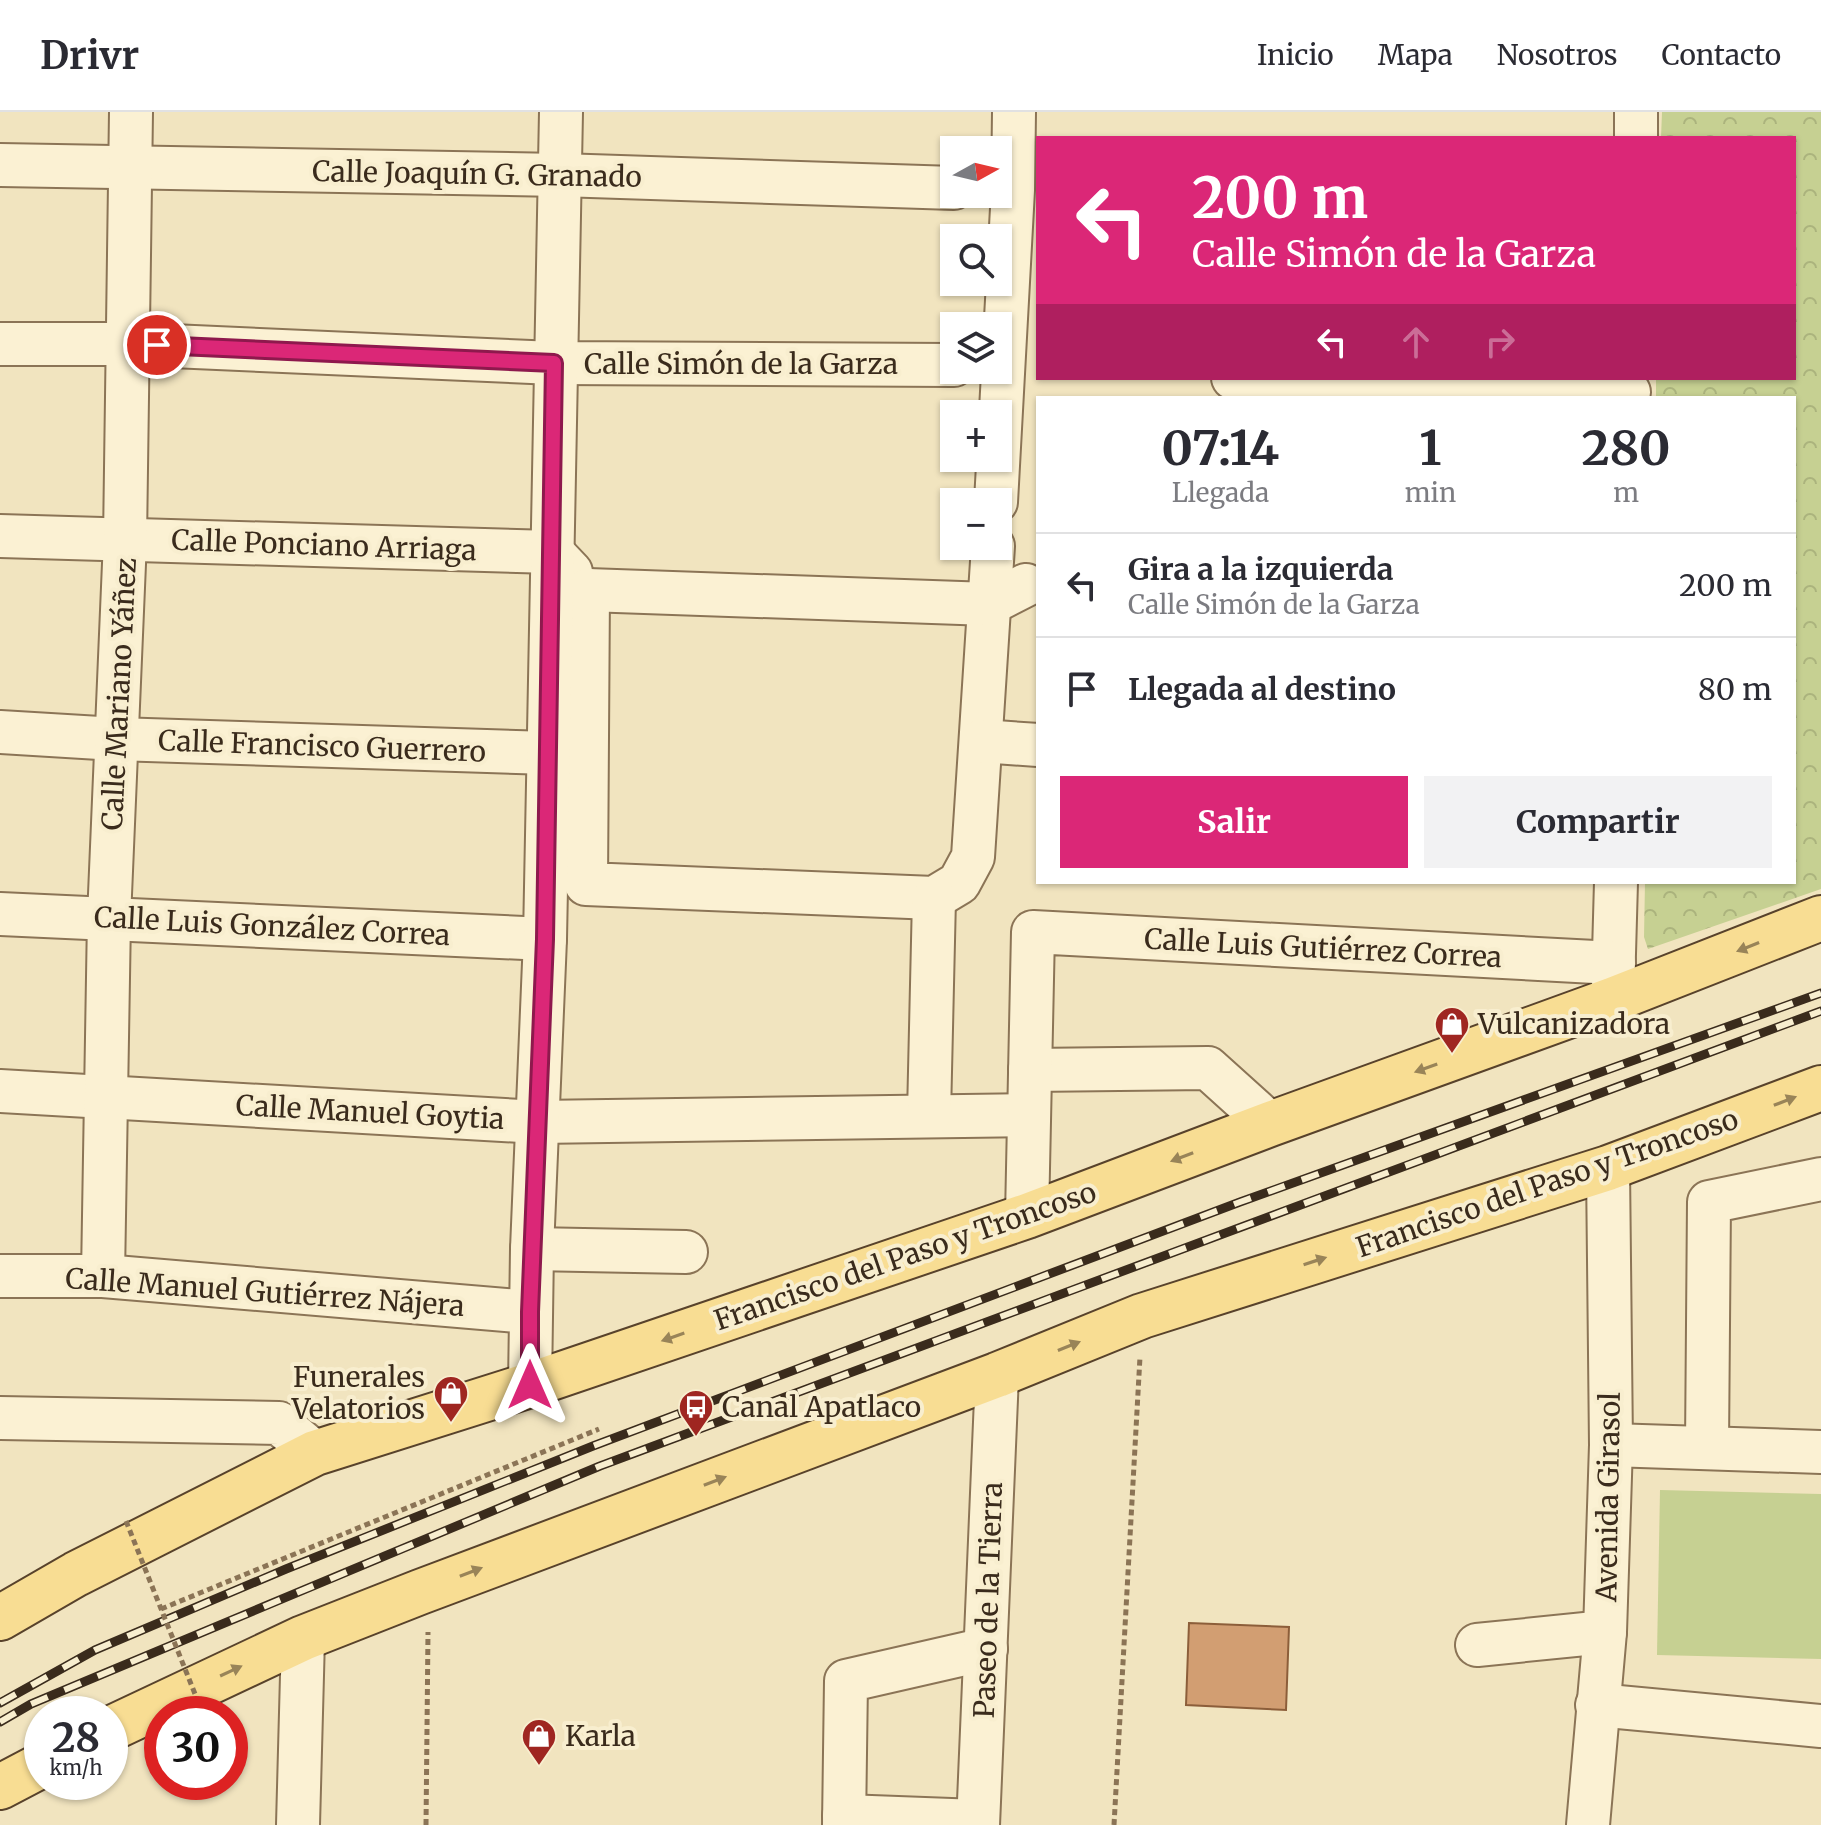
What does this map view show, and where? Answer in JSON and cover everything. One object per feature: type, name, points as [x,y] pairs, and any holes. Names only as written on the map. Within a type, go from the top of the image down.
[{"type":"main road","name":"Francisco del Paso y Troncoso","points":[[0,1618],[76,1574],[315,1453],[530,1385],[1027,1216],[1270,1124],[1613,982],[1821,918]]},
{"type":"main road","name":"Francisco del Paso y Troncoso","points":[[128,1721],[303,1638],[997,1375],[1142,1316],[1608,1168],[1821,1088]]},
{"type":"main road","points":[[0,1787],[24,1774]]},
{"type":"street","name":"Calle Mariano Yáñez","points":[[103,1276],[109,918],[125,540],[131,112]]},
{"type":"street","points":[[530,1385],[532,1249],[545,939],[561,112]]},
{"type":"street","points":[[1006,312],[1016,190],[1014,112]]},
{"type":"street","points":[[1636,112],[1636,136]]},
{"type":"street","name":"Calle Joaquín G. Granado","points":[[0,165],[560,175],[940,188]]},
{"type":"street","name":"Calle Simón de la Garza","points":[[0,344],[127,344],[554,363],[940,365]]},
{"type":"street","points":[[1305,380],[1629,389]]},
{"type":"street","points":[[997,488],[1000,384]]},
{"type":"street","name":"Calle Ponciano Arriaga","points":[[0,536],[552,552]]},
{"type":"street","points":[[552,552],[588,590],[586,884],[934,898],[959,883],[973,857],[992,560]]},
{"type":"street","points":[[588,590],[989,604],[1026,585]]},
{"type":"street","name":"Calle Francisco Guerrero","points":[[0,732],[116,739],[549,753]]},
{"type":"street","points":[[981,741],[1036,745]]},
{"type":"street","points":[[1613,982],[1616,884]]},
{"type":"street","points":[[929,1115],[934,898]]},
{"type":"street","name":"Calle Luis González Correa","points":[[0,914],[545,939]]},
{"type":"street","name":"Calle Luis Gutiérrez Correa","points":[[1030,1070],[1033,932],[1613,982]]},
{"type":"street","points":[[1027,1216],[1030,1070],[1208,1068],[1270,1124]]},
{"type":"street","name":"Calle Manuel Goytia","points":[[0,1091],[538,1122],[1028,1115]]},
{"type":"street","name":"Avenida Girasol","points":[[1588,1825],[1605,1632],[1611,1445],[1608,1168]]},
{"type":"street","points":[[1707,1447],[1709,1202],[1821,1179]]},
{"type":"street","points":[[532,1249],[686,1252]]},
{"type":"street","name":"Calle Manuel Gutiérrez Nájera","points":[[0,1276],[103,1276],[530,1312]]},
{"type":"street","name":"Paseo de la Tierra","points":[[978,1823],[997,1375]]},
{"type":"street","points":[[0,1418],[279,1423],[315,1453]]},
{"type":"street","points":[[1611,1445],[1821,1452]]},
{"type":"street","points":[[1477,1645],[1605,1632]]},
{"type":"street","points":[[298,1825],[303,1638]]},
{"type":"street","points":[[978,1823],[844,1820],[846,1681],[986,1649]]},
{"type":"street","points":[[1597,1705],[1821,1726]]},
{"type":"path","points":[[1114,1825],[1142,1316]]},
{"type":"path","points":[[161,1609],[599,1429]]},
{"type":"path","points":[[126,1521],[196,1696]]},
{"type":"path","points":[[420,1592],[428,1629],[426,1825]]},
{"type":"green space","points":[[1662,112],[1821,112],[1821,889],[1648,949],[1644,937],[1645,884],[1796,884],[1796,396],[1656,396],[1656,380],[1796,380],[1796,136],[1661,136]]},
{"type":"green space","points":[[1660,1490],[1821,1494],[1821,1659],[1657,1655]]},
{"type":"building","points":[[1189,1623],[1289,1627],[1286,1710],[1186,1705]]},
{"type":"railway","points":[[0,1703],[95,1650],[286,1569],[593,1446],[1240,1202],[1821,993]]},
{"type":"railway","points":[[0,1722],[31,1704],[600,1466],[1821,1011]]},
{"type":"place","name":"Vulcanizadora","points":[[1452,1055]]},
{"type":"place","name":"Funerales Velatorios","points":[[451,1424]]},
{"type":"place","name":"Canal Apatlaco","points":[[696,1438]]},
{"type":"place","name":"Karla","points":[[539,1767]]},
{"type":"route","points":[[157,345],[554,363],[545,939],[530,1312],[530,1385]]}]
